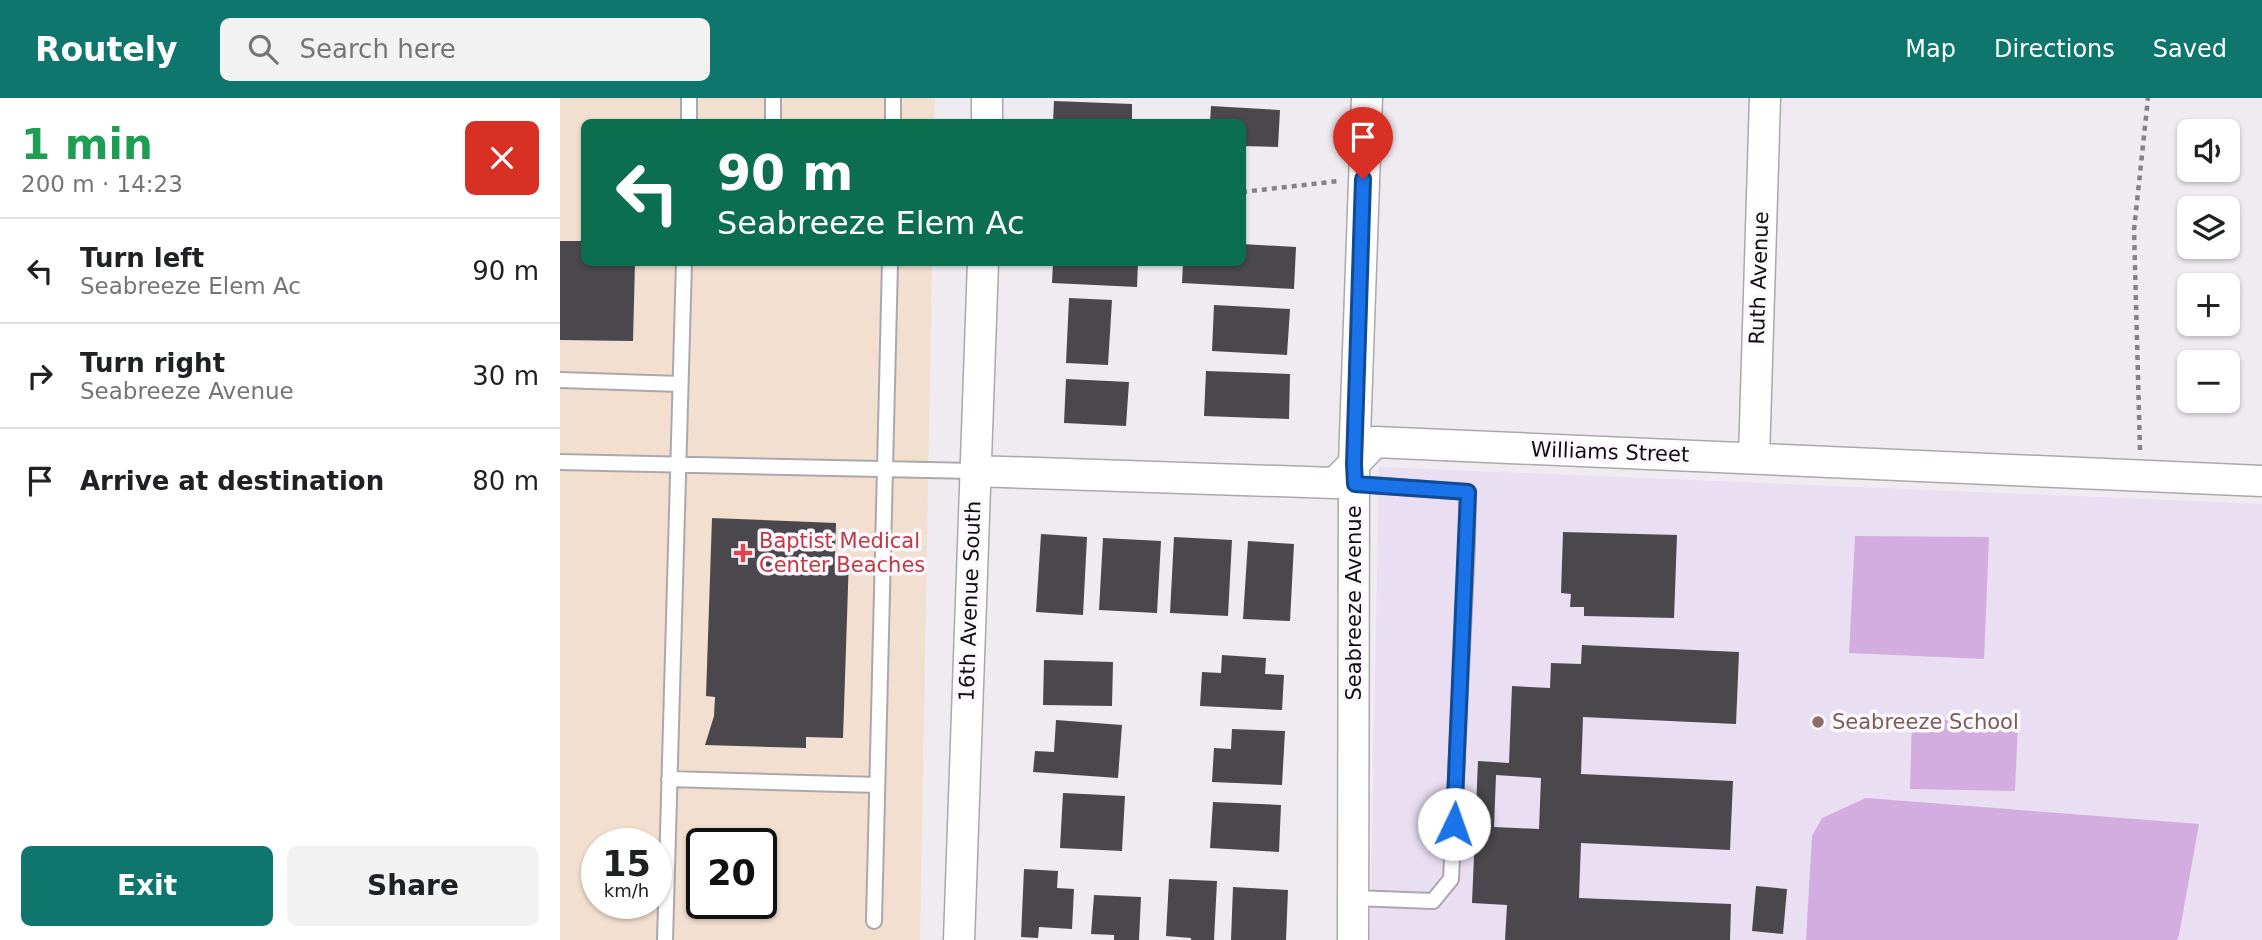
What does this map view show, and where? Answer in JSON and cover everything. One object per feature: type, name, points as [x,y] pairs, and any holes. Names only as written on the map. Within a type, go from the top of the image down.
[{"type":"street","points":[[987,98],[987,119]]},
{"type":"street","name":"Seabreeze Avenue","points":[[1353,940],[1354,474],[1367,98]]},
{"type":"street","name":"Ruth Avenue","points":[[1754,458],[1765,98]]},
{"type":"street","name":"16th Avenue South","points":[[959,940],[983,266]]},
{"type":"street","name":"Williams Street","points":[[975,471],[1335,483],[1354,474],[1375,442],[2262,481]]},
{"type":"lane","points":[[688,119],[689,98]]},
{"type":"lane","points":[[773,98],[773,119]]},
{"type":"lane","points":[[892,119],[893,98]]},
{"type":"lane","points":[[665,940],[684,266]]},
{"type":"lane","points":[[874,921],[890,266]]},
{"type":"lane","points":[[560,380],[680,384]]},
{"type":"lane","points":[[560,463],[975,471]]},
{"type":"lane","points":[[1354,474],[1468,492],[1451,879],[1433,901],[1354,898]]},
{"type":"lane","points":[[669,779],[877,785]]},
{"type":"path","points":[[2141,477],[2134,230],[2148,98]]},
{"type":"path","points":[[1246,192],[1363,179]]},
{"type":"shaded area","name":"Baptist Medical Center Beaches","points":[[560,98],[935,98],[934,119],[581,119],[581,266],[932,266],[920,940],[560,940]]},
{"type":"shaded area","name":"Seabreeze School","points":[[1379,467],[2262,504],[2262,940],[1370,940]]},
{"type":"shaded area","points":[[1855,536],[1989,537],[1984,659],[1849,653]]},
{"type":"shaded area","points":[[1912,719],[2018,722],[2015,791],[1910,789]]},
{"type":"shaded area","points":[[1866,798],[2199,824],[2177,940],[1806,940],[1812,836],[1822,818]]},
{"type":"building","points":[[1054,101],[1132,104],[1132,119],[1053,119]]},
{"type":"building","points":[[1211,106],[1280,110],[1278,147],[1246,146],[1246,119],[1210,119]]},
{"type":"building","points":[[560,241],[581,241],[581,266],[635,266],[633,341],[560,340]]},
{"type":"building","points":[[1246,244],[1296,247],[1294,289],[1182,283],[1183,266],[1246,266]]},
{"type":"building","points":[[1053,266],[1138,266],[1137,287],[1052,283]]},
{"type":"building","points":[[1069,298],[1112,300],[1108,365],[1066,363]]},
{"type":"building","points":[[1214,305],[1290,309],[1287,355],[1212,351]]},
{"type":"building","points":[[1206,371],[1290,374],[1289,419],[1204,416]]},
{"type":"building","points":[[1066,379],[1129,382],[1126,426],[1064,423]]},
{"type":"building","points":[[712,518],[836,523],[835,557],[849,557],[843,738],[806,737],[806,748],[705,745],[714,716],[715,697],[706,696]]},
{"type":"building","points":[[1563,532],[1677,535],[1674,618],[1584,616],[1584,607],[1570,607],[1571,594],[1561,593]]},
{"type":"building","points":[[1041,534],[1087,537],[1083,615],[1036,612]]},
{"type":"building","points":[[1174,537],[1232,540],[1228,616],[1170,613]]},
{"type":"building","points":[[1103,538],[1161,541],[1157,613],[1099,610]]},
{"type":"building","points":[[1248,541],[1294,544],[1290,621],[1243,619]]},
{"type":"building","points":[[1582,645],[1739,652],[1736,724],[1583,717],[1581,774],[1733,781],[1730,850],[1581,843],[1579,898],[1731,904],[1730,940],[1505,940],[1507,905],[1472,903],[1478,761],[1509,763],[1512,686],[1550,688],[1551,663],[1581,664]],"holes":[[[1496,775],[1541,778],[1539,829],[1494,827]]]},
{"type":"building","points":[[1222,655],[1266,658],[1265,674],[1284,675],[1282,710],[1200,706],[1202,672],[1221,673]]},
{"type":"building","points":[[1044,660],[1113,662],[1112,706],[1043,705]]},
{"type":"building","points":[[1056,720],[1122,725],[1118,778],[1033,772],[1035,751],[1054,752]]},
{"type":"building","points":[[1232,729],[1285,731],[1282,785],[1212,782],[1214,748],[1231,749]]},
{"type":"building","points":[[1063,793],[1125,796],[1122,851],[1060,848]]},
{"type":"building","points":[[1213,802],[1281,805],[1279,852],[1210,848]]},
{"type":"building","points":[[1024,869],[1058,871],[1057,888],[1074,889],[1072,929],[1039,927],[1038,938],[1021,937]]},
{"type":"building","points":[[1169,879],[1217,881],[1214,940],[1166,936]]},
{"type":"building","points":[[1756,886],[1787,889],[1783,934],[1752,931]]},
{"type":"building","points":[[1233,887],[1288,890],[1286,940],[1231,940]]},
{"type":"building","points":[[1094,895],[1141,897],[1139,940],[1114,940],[1114,935],[1091,934]]},
{"type":"place","name":"Baptist Medical Center Beaches","points":[[743,553]]},
{"type":"place","name":"Seabreeze School","points":[[1818,722]]},
{"type":"route","points":[[1363,179],[1355,484],[1468,492],[1454,824]]}]
